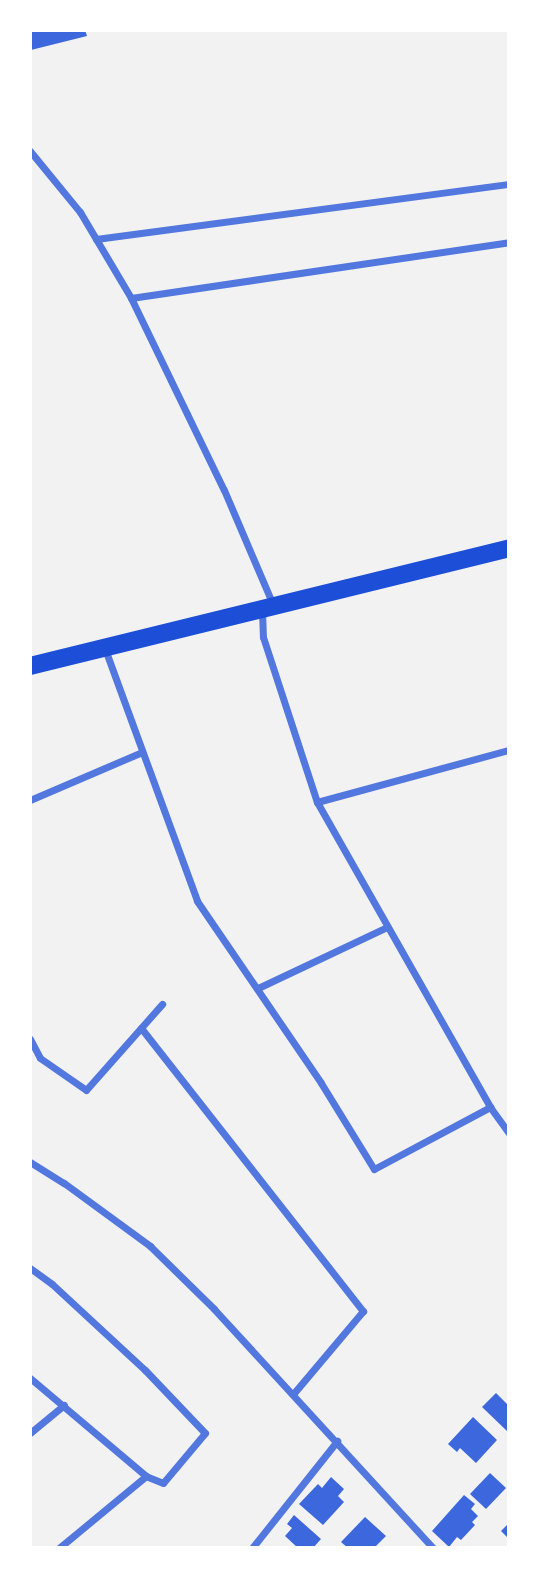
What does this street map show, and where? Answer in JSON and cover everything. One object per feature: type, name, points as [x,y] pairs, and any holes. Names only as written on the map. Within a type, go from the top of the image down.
[{"type":"main road","points":[[30,666],[509,548]]},
{"type":"street","points":[[30,152],[80,212],[131,298],[224,490],[268,607],[263,637],[317,802],[490,1107],[509,1133]]},
{"type":"street","points":[[96,239],[509,184]]},
{"type":"street","points":[[131,298],[509,242]]},
{"type":"street","points":[[105,648],[197,901],[258,988],[374,1169],[490,1107]]},
{"type":"street","points":[[317,802],[509,751]]},
{"type":"street","points":[[30,800],[142,752]]},
{"type":"street","points":[[258,988],[387,927]]},
{"type":"street","points":[[30,1039],[40,1058],[86,1090],[162,1004]]},
{"type":"street","points":[[141,1028],[363,1311],[293,1394]]},
{"type":"street","points":[[30,1162],[64,1182],[150,1246],[293,1394],[433,1548]]},
{"type":"street","points":[[30,1268],[52,1284],[145,1370],[205,1433],[163,1483],[146,1476],[30,1378]]},
{"type":"street","points":[[30,1433],[64,1405]]},
{"type":"street","points":[[252,1548],[337,1441]]},
{"type":"street","points":[[59,1548],[146,1476]]},
{"type":"building","points":[[30,30],[85,30],[87,36],[31,50]]},
{"type":"building","points":[[496,1393],[509,1406],[508,1432],[482,1407]]},
{"type":"building","points":[[473,1417],[497,1440],[476,1463],[460,1448],[457,1452],[448,1444]]},
{"type":"building","points":[[490,1473],[506,1488],[486,1509],[470,1494]]},
{"type":"building","points":[[331,1477],[344,1489],[338,1496],[344,1502],[323,1525],[299,1504],[318,1484],[322,1488]]},
{"type":"building","points":[[464,1495],[475,1504],[471,1509],[478,1516],[472,1522],[475,1525],[461,1540],[457,1537],[449,1547],[432,1531]]},
{"type":"building","points":[[294,1515],[321,1539],[313,1548],[298,1548],[285,1536],[292,1528],[287,1524]]},
{"type":"building","points":[[365,1517],[386,1536],[374,1548],[348,1548],[341,1542]]},
{"type":"building","points":[[509,1523],[509,1539],[501,1531]]}]
